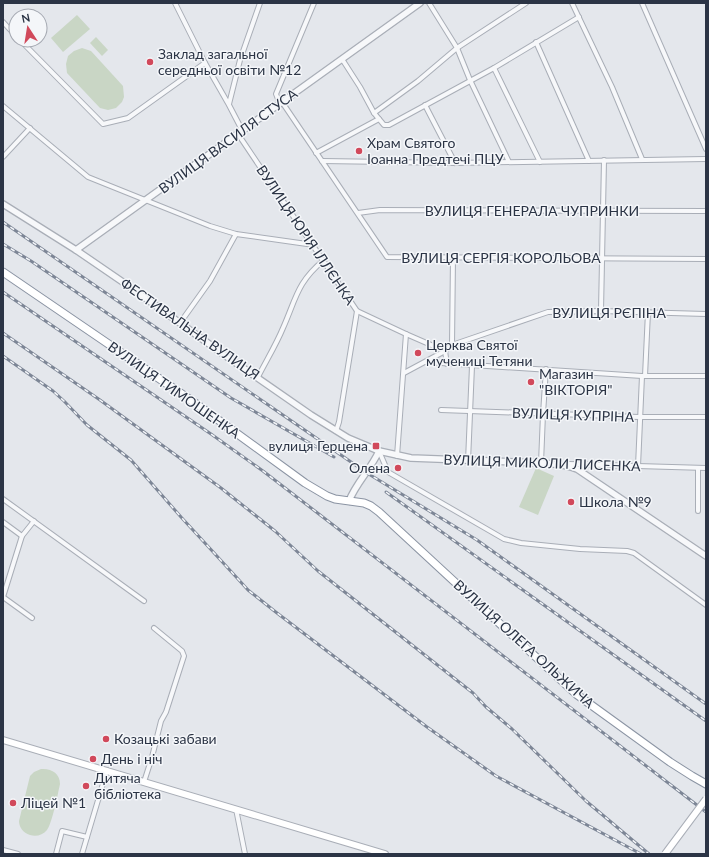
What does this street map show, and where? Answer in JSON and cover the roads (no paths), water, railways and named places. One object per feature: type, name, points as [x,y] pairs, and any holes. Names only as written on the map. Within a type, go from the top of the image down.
[{"type":"highway","name":"ВУЛИЦЯ ТИМОШЕНКА","points":[[3,272],[195,403],[305,483],[327,496],[349,501]]},
{"type":"highway","name":"ВУЛИЦЯ ОЛЕГА ОЛЬЖИЧА","points":[[349,501],[364,503],[379,512],[576,694],[664,758],[706,784]]},
{"type":"main road","points":[[3,740],[236,808],[385,854]]},
{"type":"main road","points":[[665,854],[706,799]]},
{"type":"street","name":"ВУЛИЦЯ ЮРІЯ ІЛЛЄНКА","points":[[175,3],[204,63],[229,105],[240,132],[357,311],[445,351]]},
{"type":"street","points":[[229,105],[240,60],[260,3]]},
{"type":"street","points":[[282,102],[278,99],[276,94],[314,3]]},
{"type":"street","name":"ВУЛИЦЯ ВАСИЛЯ СТУСА","points":[[76,250],[420,3]]},
{"type":"street","points":[[429,3],[457,48],[470,80],[509,162]]},
{"type":"street","points":[[374,113],[418,81],[457,48],[526,3]]},
{"type":"street","points":[[572,3],[612,87],[642,159]]},
{"type":"street","points":[[642,3],[706,149]]},
{"type":"street","points":[[342,58],[374,113],[384,125],[389,125],[494,68],[579,17]]},
{"type":"street","points":[[536,42],[589,161]]},
{"type":"street","points":[[28,48],[103,124],[128,118],[204,63]]},
{"type":"street","points":[[494,68],[540,162]]},
{"type":"street","name":"ВУЛИЦЯ СЕРГІЯ КОРОЛЬОВА","points":[[282,102],[388,257],[706,259]]},
{"type":"street","points":[[425,105],[454,163]]},
{"type":"street","points":[[3,106],[88,177],[210,226],[236,234],[314,245]]},
{"type":"street","points":[[316,153],[379,119]]},
{"type":"street","points":[[3,157],[30,128]]},
{"type":"street","points":[[322,161],[454,163],[706,159]]},
{"type":"street","points":[[601,311],[604,160]]},
{"type":"street","name":"ФЕСТИВАЛЬНА ВУЛИЦЯ","points":[[3,204],[130,286],[180,323],[336,431],[348,438],[379,451]]},
{"type":"street","name":"ВУЛИЦЯ ГЕНЕРАЛА ЧУПРИНКИ","points":[[358,213],[380,210],[706,211]]},
{"type":"street","points":[[180,323],[210,281],[236,234]]},
{"type":"street","points":[[452,345],[453,258]]},
{"type":"street","points":[[258,377],[283,328],[293,302],[304,280],[324,260]]},
{"type":"street","points":[[336,431],[339,422],[357,311]]},
{"type":"street","name":"ВУЛИЦЯ РЄПІНА","points":[[404,373],[445,351],[452,345],[548,312],[601,311],[706,314]]},
{"type":"street","points":[[638,466],[639,417],[648,312]]},
{"type":"street","points":[[397,456],[406,334]]},
{"type":"street","points":[[445,351],[447,364]]},
{"type":"street","points":[[426,362],[643,376],[706,376]]},
{"type":"street","points":[[468,462],[472,366]]},
{"type":"street","points":[[541,463],[546,369]]},
{"type":"street","name":"ВУЛИЦЯ КУПРІНА","points":[[441,410],[639,417],[706,417]]},
{"type":"street","points":[[349,501],[354,489],[372,464],[379,451]]},
{"type":"street","points":[[379,451],[388,472],[504,539],[521,543],[627,551],[634,553],[706,605]]},
{"type":"street","name":"ВУЛИЦЯ МИКОЛИ ЛИСЕНКА","points":[[379,451],[397,456],[430,460],[468,462],[706,468]]},
{"type":"street","points":[[560,464],[577,469],[706,556]]},
{"type":"street","points":[[698,468],[698,511]]},
{"type":"street","points":[[3,499],[144,601]]},
{"type":"street","points":[[32,618],[3,597],[22,536],[34,521]]},
{"type":"street","points":[[3,522],[22,536]]},
{"type":"street","points":[[144,782],[162,721],[184,656],[182,651],[154,628]]},
{"type":"street","points":[[82,854],[107,770]]},
{"type":"street","points":[[236,808],[245,854]]},
{"type":"street","points":[[56,854],[62,831],[87,837]]},
{"type":"street","points":[[3,850],[18,854]]},
{"type":"railway","points":[[3,222],[367,473],[477,540],[706,704]]},
{"type":"railway","points":[[3,244],[31,261],[231,398],[334,457]]},
{"type":"railway","points":[[3,292],[263,471],[706,812]]},
{"type":"railway","points":[[3,333],[100,400],[221,488],[275,531],[318,571],[473,693],[586,801],[649,854]]},
{"type":"railway","points":[[3,356],[53,391],[87,425],[131,460],[248,590],[277,613],[427,727],[496,776],[641,854]]},
{"type":"railway","points":[[386,492],[706,721]]},
{"type":"place","name":"Заклад загальної середньої освіти №12","points":[[150,62]]},
{"type":"place","name":"Храм Святого Іоанна Предтечі ПЦУ","points":[[359,151]]},
{"type":"place","name":"Церква Святої мучениці Тетяни","points":[[418,353]]},
{"type":"place","name":"Магазин \"ВІКТОРІЯ\"","points":[[531,382]]},
{"type":"place","name":"вулиця Герцена","points":[[376,446]]},
{"type":"place","name":"Олена","points":[[398,468]]},
{"type":"place","name":"Школа №9","points":[[571,502]]},
{"type":"place","name":"Козацькі забави","points":[[106,739]]},
{"type":"place","name":"День і ніч","points":[[93,759]]},
{"type":"place","name":"Дитяча бібліотека","points":[[86,786]]},
{"type":"place","name":"Ліцей №1","points":[[13,803]]}]
